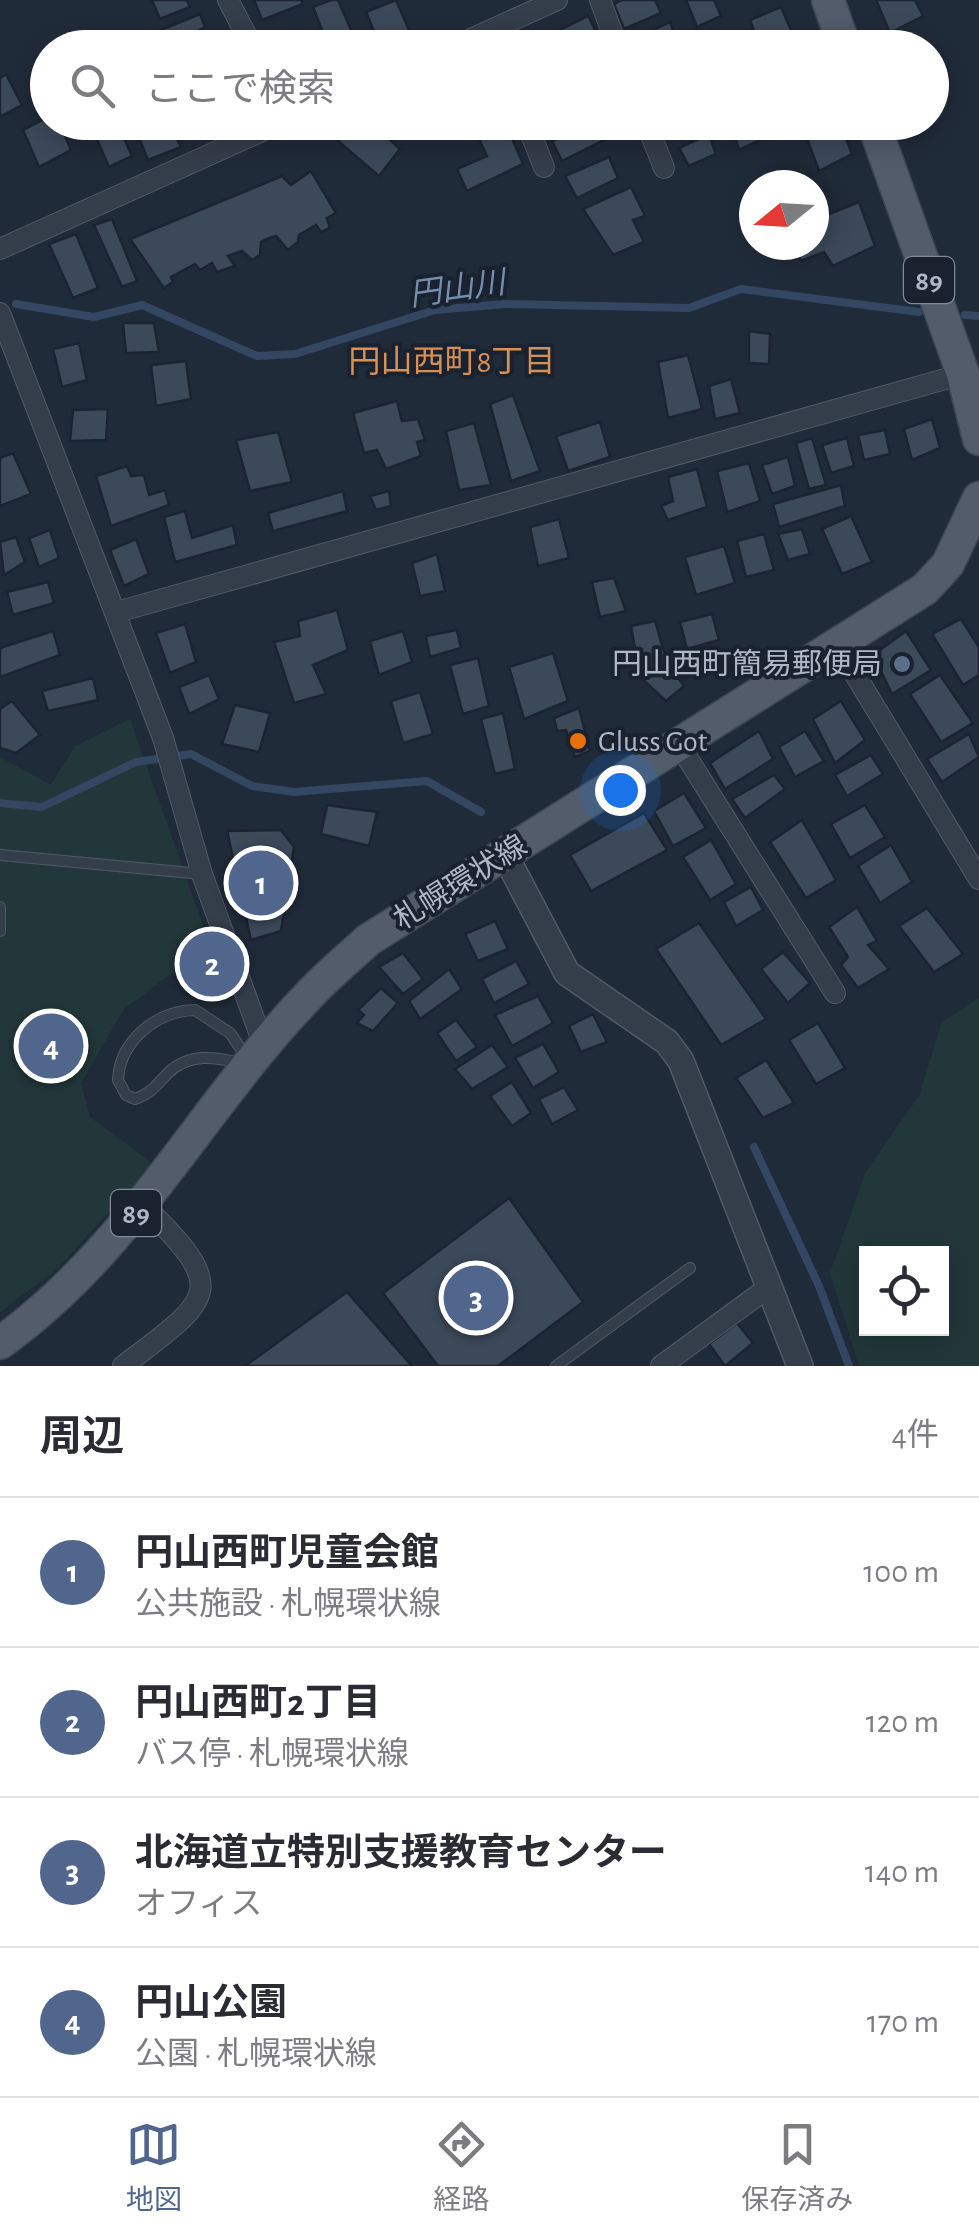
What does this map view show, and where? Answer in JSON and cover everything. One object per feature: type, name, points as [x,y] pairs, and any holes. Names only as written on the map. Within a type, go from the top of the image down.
[{"type":"main road","points":[[828,0],[839,30]]},
{"type":"main road","name":"89","points":[[878,140],[963,374],[979,439]]},
{"type":"main road","name":"札幌環状線","points":[[0,1342],[46,1310],[103,1254],[311,992],[368,940],[925,588],[948,564],[979,498]]},
{"type":"street","points":[[228,0],[244,30]]},
{"type":"street","points":[[505,30],[557,0]]},
{"type":"street","points":[[600,0],[611,30]]},
{"type":"street","points":[[0,249],[242,140]]},
{"type":"street","points":[[533,140],[544,167]]},
{"type":"street","points":[[653,140],[664,168]]},
{"type":"street","points":[[0,313],[163,738],[259,1057]]},
{"type":"street","points":[[117,612],[963,374]]},
{"type":"street","points":[[836,643],[979,878]]},
{"type":"street","points":[[678,744],[836,993]]},
{"type":"street","points":[[504,855],[567,973],[667,1042],[681,1060],[770,1287],[795,1364]]},
{"type":"street","points":[[123,1366],[186,1318],[200,1298],[200,1271],[189,1250],[143,1205]]},
{"type":"street","points":[[661,1366],[770,1287]]},
{"type":"lane","points":[[0,855],[202,874]]},
{"type":"lane","points":[[0,907],[0,930]]},
{"type":"lane","points":[[180,1010],[195,1010],[218,1023],[259,1057],[207,1056],[186,1061],[135,1099],[126,1094],[118,1080],[126,1049],[156,1018],[180,1010]]},
{"type":"lane","points":[[556,1366],[690,1268]]},
{"type":"green space","points":[[130,719],[210,945],[124,1009],[81,1083],[90,1117],[153,1164],[55,1271],[0,1312],[0,757],[51,785],[75,746]]},
{"type":"green space","points":[[979,998],[979,1366],[859,1366],[830,1273],[866,1171],[919,1096],[942,1022]]},
{"type":"building","points":[[152,0],[187,0],[190,7],[160,19]]},
{"type":"building","points":[[254,0],[301,0],[303,4],[262,20]]},
{"type":"building","points":[[338,0],[351,30],[322,30],[313,7]]},
{"type":"building","points":[[396,0],[409,30],[374,30],[366,12]]},
{"type":"building","points":[[622,0],[655,0],[661,13],[624,29],[614,4]]},
{"type":"building","points":[[686,0],[714,0],[721,16],[697,27]]},
{"type":"building","points":[[876,0],[915,0],[923,16],[889,30]]},
{"type":"building","points":[[781,7],[791,30],[754,30],[750,20]]},
{"type":"building","points":[[200,14],[205,27],[199,30],[160,30]]},
{"type":"building","points":[[588,16],[595,30],[560,30]]},
{"type":"building","points":[[670,22],[673,30],[654,30]]},
{"type":"building","points":[[6,74],[22,105],[0,117],[0,78]]},
{"type":"building","points":[[30,126],[30,140],[67,140],[71,150],[39,167],[23,130]]},
{"type":"building","points":[[97,140],[125,140],[132,156],[109,167]]},
{"type":"building","points":[[140,140],[178,140],[181,147],[148,160]]},
{"type":"building","points":[[390,140],[400,149],[379,176],[338,141]]},
{"type":"building","points":[[479,140],[513,140],[523,164],[467,191],[457,169],[487,156]]},
{"type":"building","points":[[554,140],[604,140],[562,161]]},
{"type":"building","points":[[696,140],[711,140],[716,154],[689,166],[679,148]]},
{"type":"building","points":[[736,140],[760,140],[739,150]]},
{"type":"building","points":[[808,140],[847,140],[852,154],[819,170]]},
{"type":"building","points":[[609,157],[618,178],[577,198],[565,176]]},
{"type":"building","points":[[311,171],[336,213],[327,218],[330,228],[321,232],[316,225],[299,235],[298,242],[288,250],[276,236],[269,238],[261,242],[260,255],[252,260],[242,251],[228,256],[235,266],[217,272],[212,263],[200,270],[195,264],[171,277],[173,282],[164,288],[130,239],[282,176],[291,185]]},
{"type":"building","points":[[631,187],[645,216],[633,220],[644,242],[613,255],[583,209]]},
{"type":"building","points":[[859,202],[875,246],[833,266],[829,260],[829,214]]},
{"type":"building","points":[[112,219],[137,281],[122,287],[94,225]]},
{"type":"building","points":[[76,234],[98,288],[73,298],[49,244]]},
{"type":"building","points":[[123,323],[154,323],[159,352],[126,353]]},
{"type":"building","points":[[749,331],[770,334],[769,364],[749,363]]},
{"type":"building","points":[[79,343],[87,380],[62,387],[53,349]]},
{"type":"building","points":[[688,355],[702,409],[668,418],[658,362]]},
{"type":"building","points":[[186,361],[191,399],[156,406],[151,365]]},
{"type":"building","points":[[731,379],[740,413],[715,419],[709,386]]},
{"type":"building","points":[[513,395],[540,471],[511,481],[490,404]]},
{"type":"building","points":[[397,401],[402,421],[418,419],[425,440],[417,442],[421,456],[386,469],[377,450],[364,453],[353,413]]},
{"type":"building","points":[[108,409],[106,440],[70,441],[73,410]]},
{"type":"building","points":[[932,419],[940,448],[912,460],[904,429]]},
{"type":"building","points":[[600,422],[610,457],[568,471],[556,436]]},
{"type":"building","points":[[474,423],[491,485],[459,490],[446,431]]},
{"type":"building","points":[[885,430],[890,454],[864,460],[858,435]]},
{"type":"building","points":[[278,432],[292,482],[250,491],[236,440]]},
{"type":"building","points":[[812,438],[826,485],[809,489],[796,443]]},
{"type":"building","points":[[847,438],[854,466],[831,473],[822,445]]},
{"type":"building","points":[[13,453],[31,494],[0,506],[0,458]]},
{"type":"building","points":[[788,457],[795,486],[772,494],[762,465]]},
{"type":"building","points":[[749,463],[760,501],[727,512],[717,471]]},
{"type":"building","points":[[127,466],[131,476],[144,475],[149,495],[165,490],[169,505],[111,526],[96,476]]},
{"type":"building","points":[[697,469],[707,507],[668,520],[661,506],[673,501],[668,477]]},
{"type":"building","points":[[841,485],[845,506],[779,527],[773,504]]},
{"type":"building","points":[[343,491],[347,511],[273,531],[268,513]]},
{"type":"building","points":[[389,491],[391,506],[376,510],[370,496]]},
{"type":"building","points":[[185,511],[192,538],[233,525],[237,545],[175,562],[164,517]]},
{"type":"building","points":[[851,516],[872,562],[842,574],[822,529]]},
{"type":"building","points":[[559,519],[569,558],[538,566],[530,527]]},
{"type":"building","points":[[802,529],[810,554],[788,560],[778,534]]},
{"type":"building","points":[[50,530],[59,558],[39,567],[29,538]]},
{"type":"building","points":[[764,534],[774,570],[746,577],[737,541]]},
{"type":"building","points":[[16,537],[25,562],[4,575],[0,542]]},
{"type":"building","points":[[136,539],[149,574],[124,586],[110,550]]},
{"type":"building","points":[[724,546],[735,583],[696,595],[685,557]]},
{"type":"building","points":[[437,554],[445,591],[420,596],[412,563]]},
{"type":"building","points":[[614,578],[626,611],[600,617],[592,582]]},
{"type":"building","points":[[48,582],[54,603],[13,615],[7,592]]},
{"type":"building","points":[[337,610],[348,650],[313,665],[326,694],[294,703],[274,642],[300,636],[298,621]]},
{"type":"building","points":[[712,614],[719,640],[687,649],[680,622]]},
{"type":"building","points":[[961,619],[979,647],[979,675],[963,685],[932,634]]},
{"type":"building","points":[[655,621],[667,662],[684,686],[666,701],[640,677],[631,626]]},
{"type":"building","points":[[185,624],[196,662],[170,673],[156,633]]},
{"type":"building","points":[[457,630],[461,648],[430,657],[426,636]]},
{"type":"building","points":[[53,631],[60,655],[0,677],[0,648]]},
{"type":"building","points":[[403,631],[412,662],[379,675],[370,641]]},
{"type":"building","points":[[906,631],[931,670],[892,694],[873,655]]},
{"type":"building","points":[[553,653],[568,701],[524,719],[509,667]]},
{"type":"building","points":[[478,658],[489,706],[463,714],[450,665]]},
{"type":"building","points":[[209,675],[219,699],[189,714],[179,687]]},
{"type":"building","points":[[940,675],[973,723],[941,742],[910,694]]},
{"type":"building","points":[[93,678],[98,700],[48,711],[42,691]]},
{"type":"building","points":[[420,692],[433,734],[403,743],[391,701]]},
{"type":"building","points":[[12,701],[40,735],[16,753],[0,748],[0,709]]},
{"type":"building","points":[[841,701],[865,740],[835,763],[813,719]]},
{"type":"building","points":[[235,705],[270,713],[259,752],[222,744]]},
{"type":"building","points":[[579,708],[590,751],[575,757],[566,730],[557,731],[554,718]]},
{"type":"building","points":[[503,713],[515,769],[495,774],[481,719]]},
{"type":"building","points":[[759,731],[773,759],[725,789],[710,763]]},
{"type":"building","points":[[805,731],[824,761],[795,777],[779,747]]},
{"type":"building","points":[[969,734],[979,757],[942,782],[927,759]]},
{"type":"building","points":[[871,755],[883,774],[847,796],[835,775]]},
{"type":"building","points":[[774,775],[785,789],[745,818],[732,799]]},
{"type":"building","points":[[684,793],[706,828],[673,846],[654,811]]},
{"type":"building","points":[[327,805],[377,812],[369,846],[321,834]]},
{"type":"building","points":[[865,805],[885,837],[850,858],[831,824]]},
{"type":"building","points":[[644,813],[667,850],[591,891],[570,855]]},
{"type":"building","points":[[802,820],[836,880],[806,898],[770,842]]},
{"type":"building","points":[[281,830],[294,847],[281,931],[251,940],[227,831]]},
{"type":"building","points":[[711,840],[736,884],[710,900],[683,857]]},
{"type":"building","points":[[891,845],[912,882],[880,903],[858,866]]},
{"type":"building","points":[[751,887],[763,910],[736,926],[724,902]]},
{"type":"building","points":[[857,907],[877,941],[868,945],[889,969],[858,988],[841,965],[848,957],[829,927]]},
{"type":"building","points":[[927,908],[963,954],[934,972],[899,926]]},
{"type":"building","points":[[495,921],[508,949],[478,961],[465,934]]},
{"type":"building","points":[[699,923],[766,1019],[721,1045],[656,949]]},
{"type":"building","points":[[783,952],[810,983],[788,1003],[761,969]]},
{"type":"building","points":[[403,953],[423,979],[403,994],[379,967]]},
{"type":"building","points":[[516,961],[529,984],[494,1003],[482,979]]},
{"type":"building","points":[[449,969],[462,989],[420,1019],[409,1001]]},
{"type":"building","points":[[381,988],[398,1003],[373,1031],[357,1023],[364,1015],[358,1010]]},
{"type":"building","points":[[538,996],[553,1023],[512,1046],[495,1015]]},
{"type":"building","points":[[593,1014],[607,1042],[581,1052],[569,1026]]},
{"type":"building","points":[[456,1020],[477,1047],[456,1061],[437,1033]]},
{"type":"building","points":[[818,1023],[845,1068],[816,1084],[789,1040]]},
{"type":"building","points":[[543,1044],[559,1072],[533,1088],[515,1058]]},
{"type":"building","points":[[492,1045],[508,1067],[472,1089],[455,1069]]},
{"type":"building","points":[[766,1060],[794,1103],[763,1118],[736,1078]]},
{"type":"building","points":[[512,1082],[531,1113],[512,1126],[490,1096]]},
{"type":"building","points":[[564,1087],[578,1110],[552,1124],[539,1099]]},
{"type":"building","points":[[509,1198],[583,1302],[498,1366],[438,1366],[383,1293]]},
{"type":"building","points":[[347,1292],[412,1366],[245,1366]]},
{"type":"building","points":[[737,1323],[753,1343],[725,1366],[709,1344]]},
{"type":"waterway","name":"円山川","points":[[16,304],[94,317],[142,305],[257,356],[295,354],[435,310],[505,304],[689,308],[741,289],[919,312]]},
{"type":"waterway","name":"円山川","points":[[965,315],[979,316]]},
{"type":"waterway","points":[[0,803],[42,807],[136,762],[191,754],[252,786],[294,792],[427,781],[481,812]]},
{"type":"waterway","points":[[754,1147],[819,1286],[849,1366]]},
{"type":"place","name":"円山西町簡易郵便局","points":[[902,664]]},
{"type":"place","name":"Gluss Got","points":[[578,741]]},
{"type":"place","name":"円山西町児童会館","points":[[261,883]]},
{"type":"place","name":"円山西町2丁目","points":[[212,964]]},
{"type":"place","name":"円山公園","points":[[51,1046]]},
{"type":"place","name":"北海道立特別支援教育センター","points":[[476,1298]]},
{"type":"district","name":"円山西町8丁目","points":[[452,361]]}]
